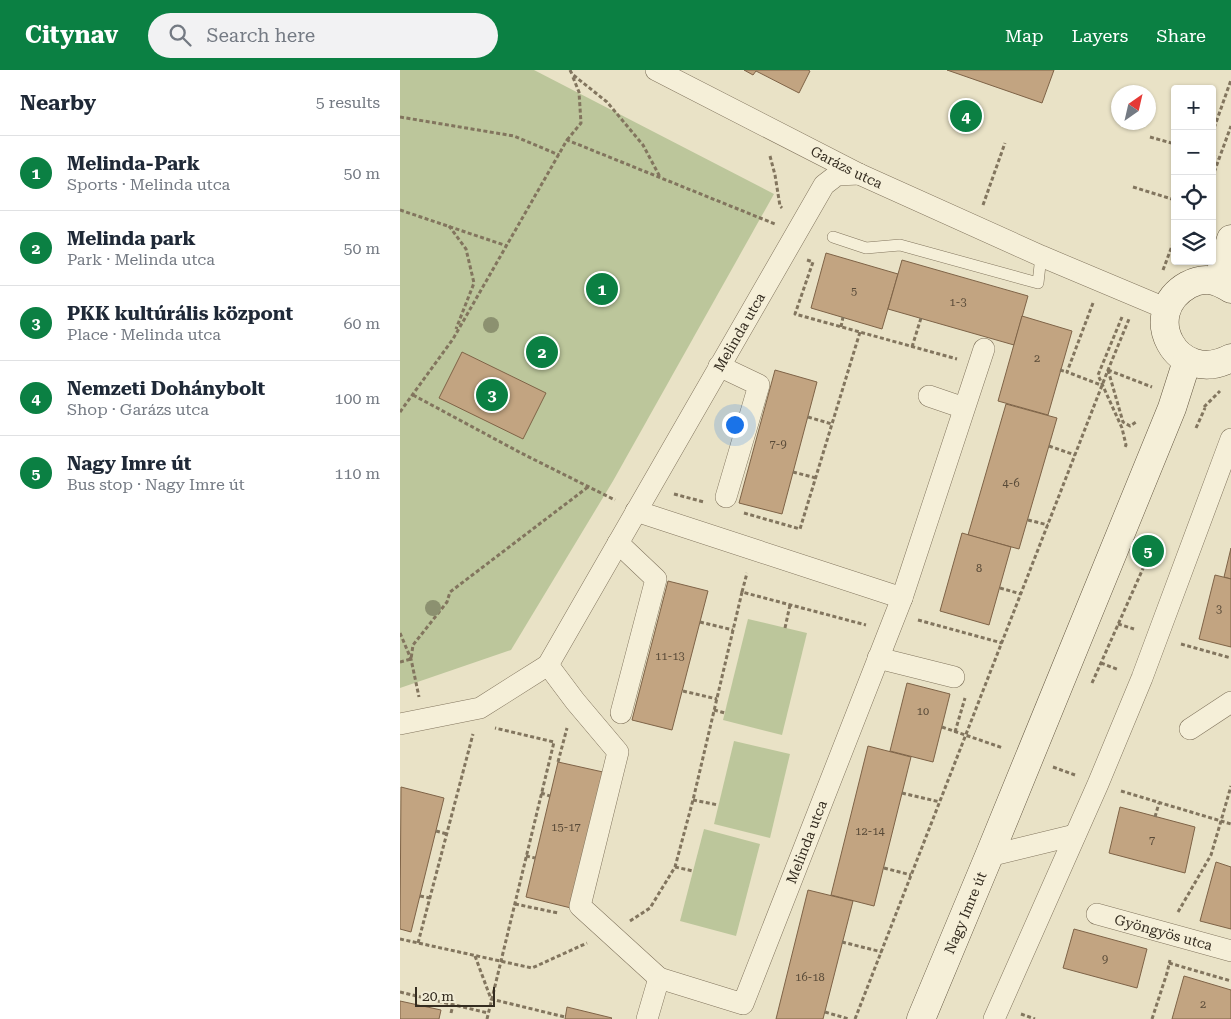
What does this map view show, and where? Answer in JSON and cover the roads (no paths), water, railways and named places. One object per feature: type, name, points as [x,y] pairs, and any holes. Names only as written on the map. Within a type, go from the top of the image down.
[{"type":"street","name":"Garázs utca","points":[[656,70],[859,174],[1041,256]]},
{"type":"street","name":"Melinda utca","points":[[400,724],[424,718],[478,716],[548,665],[824,185],[837,175],[859,174]]},
{"type":"street","points":[[1231,239],[1224,285],[1213,280],[1203,280],[1181,289],[1172,298],[1164,320],[1170,344],[1187,361],[1199,365],[1211,365],[1231,358]]},
{"type":"street","points":[[1041,256],[1102,281],[1139,299],[1167,309]]},
{"type":"street","name":"Melinda utca","points":[[548,665],[575,701],[618,752],[580,906],[659,978],[743,1004],[895,614],[981,357]]},
{"type":"street","name":"Nagy Imre út","points":[[921,1019],[1176,396],[1187,361]]},
{"type":"street","points":[[716,500],[759,385],[719,366]]},
{"type":"street","points":[[929,396],[964,408]]},
{"type":"street","points":[[994,1019],[1098,784],[1142,678],[1231,439]]},
{"type":"street","points":[[636,511],[895,614]]},
{"type":"street","points":[[618,543],[656,579],[621,713]]},
{"type":"street","points":[[878,658],[954,677]]},
{"type":"street","points":[[1190,729],[1231,702]]},
{"type":"street","points":[[989,856],[1075,835]]},
{"type":"street","name":"Gyöngyös utca","points":[[1097,914],[1231,951]]},
{"type":"street","points":[[648,1019],[659,978]]},
{"type":"lane","points":[[833,237],[866,248],[900,245],[1038,283],[1041,256]]},
{"type":"place","name":"Nemzeti Dohánybolt","points":[[966,116]]},
{"type":"place","name":"Melinda-Park","points":[[602,289]]},
{"type":"place","name":"Melinda park","points":[[542,352]]},
{"type":"place","name":"PKK kultúrális központ","points":[[492,395]]},
{"type":"place","name":"Nagy Imre út","points":[[1148,551]]}]
